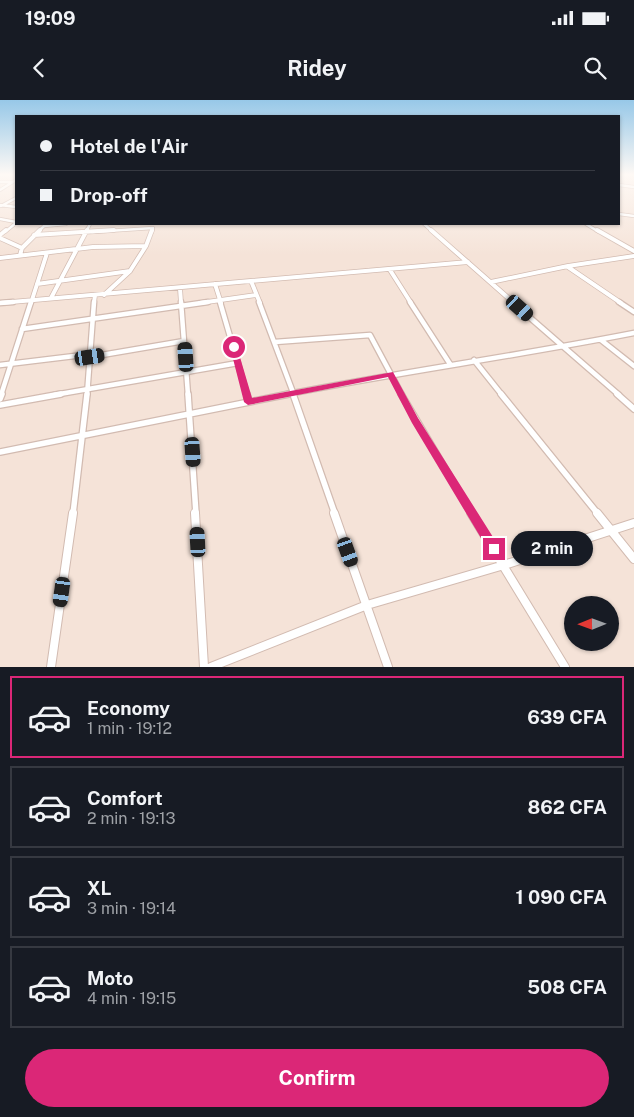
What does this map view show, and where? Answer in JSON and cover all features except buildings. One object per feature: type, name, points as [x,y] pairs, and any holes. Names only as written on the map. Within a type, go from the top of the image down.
[{"type":"street","points":[[1,205],[15,207]]},
{"type":"street","points":[[620,214],[634,216]]},
{"type":"street","points":[[0,219],[15,222]]},
{"type":"street","points":[[15,223],[0,236],[22,248]]},
{"type":"street","points":[[20,256],[22,248],[45,225]]},
{"type":"street","points":[[51,298],[89,225]]},
{"type":"street","points":[[425,225],[634,409]]},
{"type":"street","points":[[588,225],[634,251]]},
{"type":"street","points":[[34,235],[153,226],[146,246],[130,271],[104,295]]},
{"type":"street","points":[[0,258],[75,250],[146,246]]},
{"type":"street","points":[[0,399],[47,253]]},
{"type":"street","points":[[491,282],[568,266],[634,256]]},
{"type":"street","points":[[0,303],[468,262]]},
{"type":"street","points":[[568,266],[634,312]]},
{"type":"street","points":[[390,270],[450,364]]},
{"type":"street","points":[[37,284],[130,271]]},
{"type":"street","points":[[251,282],[275,342],[388,667]]},
{"type":"street","points":[[215,284],[248,402]]},
{"type":"street","points":[[180,288],[190,415],[204,667]]},
{"type":"street","points":[[22,328],[93,320],[256,295]]},
{"type":"street","points":[[51,667],[84,434],[86,390],[91,355],[95,296]]},
{"type":"street","points":[[0,452],[390,374],[564,347],[634,333]]},
{"type":"street","points":[[275,342],[370,335],[415,420],[565,667]]},
{"type":"street","points":[[601,340],[634,366]]},
{"type":"street","points":[[0,365],[91,355],[184,341]]},
{"type":"street","points":[[474,360],[634,558]]},
{"type":"street","points":[[0,405],[238,363]]},
{"type":"street","points":[[211,667],[367,605],[504,565],[634,523]]},
{"type":"shaded area","points":[[0,201],[15,201],[15,225],[620,225],[620,201],[634,201],[634,667],[0,667]]},
{"type":"route","points":[[234,347],[248,402],[390,374],[415,420],[494,549]]}]
